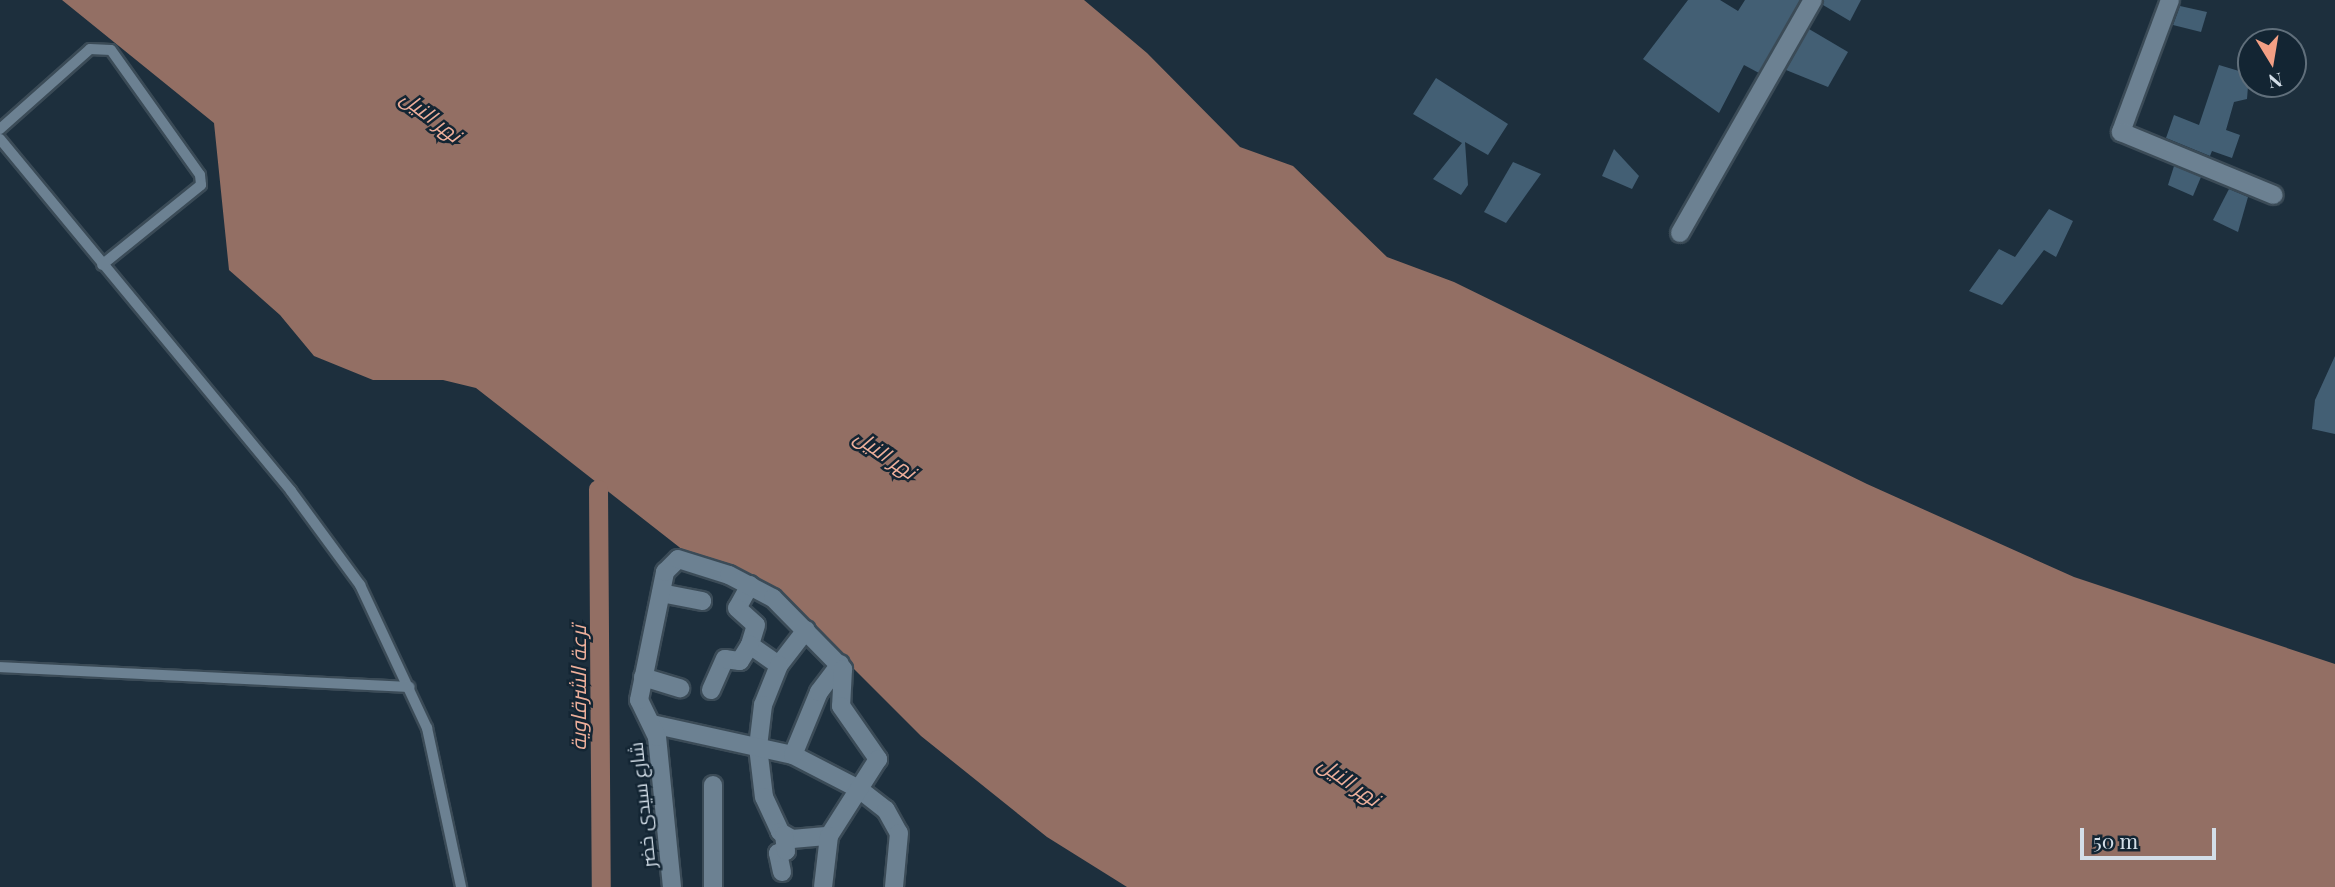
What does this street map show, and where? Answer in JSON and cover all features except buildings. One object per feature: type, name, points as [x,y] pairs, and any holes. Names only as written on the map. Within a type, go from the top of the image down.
[{"type":"street","points":[[1680,233],[1813,0]]},
{"type":"street","points":[[2170,0],[2121,132],[2274,195]]},
{"type":"street","name":"شارع سيدى خضر","points":[[672,887],[652,724],[641,710],[643,677],[661,593],[672,560],[708,566],[750,585]]},
{"type":"street","points":[[711,690],[725,659],[740,661],[750,645],[756,625],[737,608],[750,585],[806,630],[840,664],[841,706],[877,751],[877,764],[829,836],[823,887]]},
{"type":"street","points":[[661,593],[702,601]]},
{"type":"street","points":[[782,872],[778,853],[786,850],[784,835],[767,808],[758,747],[763,705],[779,665],[806,630]]},
{"type":"street","points":[[750,645],[779,665]]},
{"type":"street","points":[[793,755],[802,724],[840,664]]},
{"type":"street","points":[[643,677],[680,688]]},
{"type":"street","points":[[652,724],[793,755],[859,789],[886,810],[899,833],[894,887]]},
{"type":"street","points":[[713,785],[713,887]]},
{"type":"street","points":[[784,835],[829,836]]},
{"type":"lane","points":[[0,129],[90,49],[111,50],[200,175],[201,185],[102,265]]},
{"type":"lane","points":[[0,139],[329,541],[360,585],[410,687],[434,750],[461,887]]},
{"type":"lane","points":[[0,667],[410,687]]},
{"type":"water","name":"نهر النيل","points":[[62,0],[1084,0],[1147,53],[1240,147],[1293,166],[1387,257],[1454,282],[1867,484],[2074,577],[2335,664],[2335,887],[1127,887],[1047,837],[921,736],[795,610],[747,572],[688,554],[476,388],[443,380],[373,380],[314,356],[280,315],[229,270],[214,123]]},
{"type":"waterway","name":"ترعة الشرقاوية","points":[[598,489],[601,887]]}]
